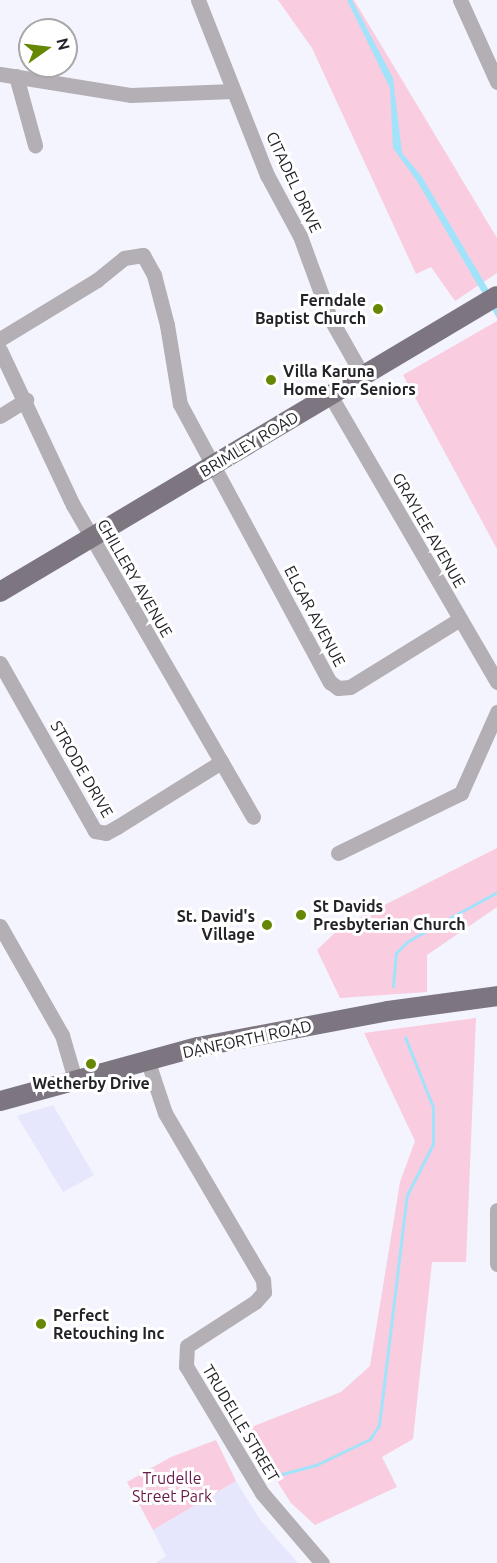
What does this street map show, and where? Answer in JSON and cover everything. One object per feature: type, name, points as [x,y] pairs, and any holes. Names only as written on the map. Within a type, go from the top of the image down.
[{"type":"main road","name":"BRIMLEY ROAD","points":[[0,592],[497,296]]},
{"type":"main road","name":"DANFORTH ROAD","points":[[0,1101],[278,1031],[497,996]]},
{"type":"street","name":"CITADEL DRIVE","points":[[198,0],[267,175],[297,227],[330,318],[363,376]]},
{"type":"street","points":[[460,0],[497,82]]},
{"type":"street","points":[[0,74],[151,96],[233,91]]},
{"type":"street","points":[[16,75],[35,145]]},
{"type":"street","points":[[0,339],[98,280],[124,258],[143,255],[154,275],[167,325],[180,404],[211,467]]},
{"type":"street","name":"CHILLERY AVENUE","points":[[0,350],[27,400],[55,471],[253,817]]},
{"type":"street","name":"GRAYLEE AVENUE","points":[[330,395],[497,682]]},
{"type":"street","points":[[0,416],[27,400]]},
{"type":"street","name":"ELGAR AVENUE","points":[[211,467],[321,659],[326,676],[338,688],[350,687],[460,619]]},
{"type":"street","name":"STRODE DRIVE","points":[[0,663],[94,831],[106,833],[221,762]]},
{"type":"street","points":[[338,853],[461,793],[497,712]]},
{"type":"street","points":[[2,935],[62,1035],[76,1083]]},
{"type":"street","name":"TRUDELLE STREET","points":[[148,1062],[165,1113],[263,1280],[264,1292],[255,1302],[187,1346],[186,1366],[262,1493],[322,1563]]},
{"type":"street","points":[[497,1210],[497,1264]]},
{"type":"shaded area","points":[[53,1105],[94,1175],[63,1192],[17,1116]]},
{"type":"shaded area","points":[[236,1481],[261,1521],[298,1563],[156,1563],[166,1556],[153,1530]]},
{"type":"green space","points":[[278,0],[354,0],[497,238],[497,273],[455,301],[431,267],[416,274],[312,48]]},
{"type":"green space","points":[[497,321],[497,549],[403,375]]},
{"type":"green space","points":[[497,848],[497,907],[427,955],[427,992],[340,998],[317,950],[341,927]]},
{"type":"green space","points":[[476,1018],[466,1262],[432,1262],[413,1439],[382,1457],[397,1487],[315,1525],[291,1503],[244,1430],[341,1392],[370,1366],[400,1182],[415,1141],[364,1033]]},
{"type":"green space","name":"Trudelle Street Park","points":[[216,1440],[236,1481],[153,1530],[127,1482],[171,1457]]},
{"type":"water","points":[[347,0],[352,0],[393,78],[402,153],[422,177],[497,304],[497,318],[417,181],[393,148],[390,88]]},
{"type":"waterway","points":[[393,986],[396,953],[408,941],[497,892]]},
{"type":"waterway","points":[[282,1474],[316,1465],[370,1439],[379,1425],[407,1195],[433,1144],[433,1107],[405,1037]]},
{"type":"place","name":"Ferndale Baptist Church","points":[[378,309]]},
{"type":"place","name":"Villa Karuna Home For Seniors","points":[[271,380]]},
{"type":"place","name":"St Davids Presbyterian Church","points":[[301,915]]},
{"type":"place","name":"St. David's Village","points":[[267,925]]},
{"type":"place","name":"Wetherby Drive","points":[[91,1064]]},
{"type":"place","name":"Perfect Retouching Inc","points":[[41,1324]]}]
